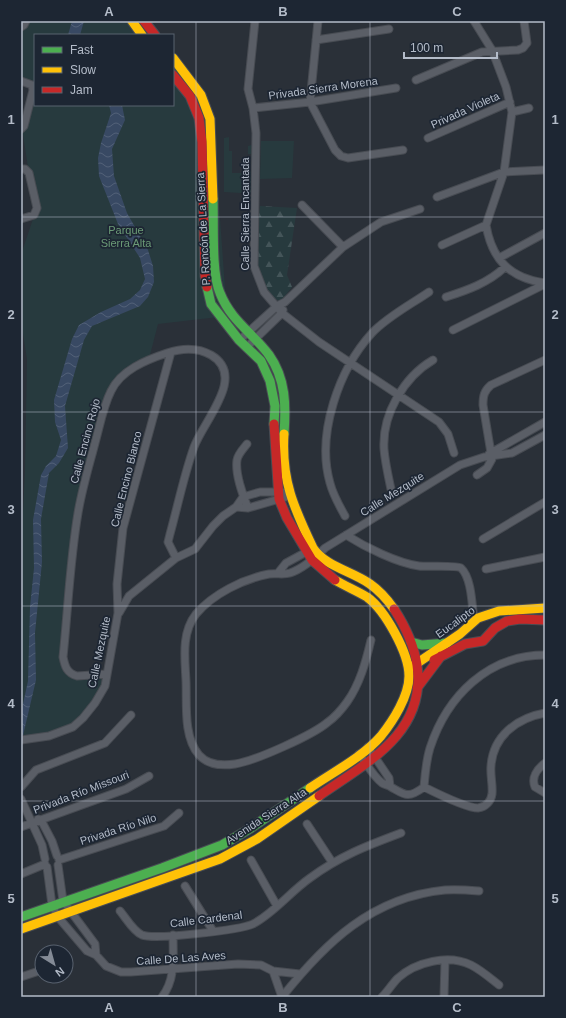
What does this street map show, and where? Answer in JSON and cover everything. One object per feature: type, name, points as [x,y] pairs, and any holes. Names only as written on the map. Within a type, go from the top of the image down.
[{"type":"street","points":[[21,27],[26,21]]},
{"type":"street","points":[[132,21],[141,34]]},
{"type":"street","points":[[144,21],[154,34]]},
{"type":"street","name":"Calle Sierra Encantada","points":[[255,21],[248,89],[253,108],[256,159],[254,266],[264,292],[282,313],[319,342],[350,364],[398,394],[443,426],[448,434],[454,454]]},
{"type":"street","points":[[318,21],[310,102],[335,150],[341,156],[348,158],[403,150]]},
{"type":"street","points":[[474,21],[492,50],[512,112],[504,172],[486,225],[490,243],[505,267],[523,279],[545,284]]},
{"type":"street","points":[[416,80],[462,60],[492,50],[518,50],[523,48],[527,43],[524,21]]},
{"type":"street","points":[[316,40],[389,29]]},
{"type":"street","name":"P. Roncón de La Sierra","points":[[175,64],[201,95],[209,113],[217,284],[219,292],[230,314],[269,355],[275,364],[283,387],[286,403],[283,448],[289,493],[315,553],[326,574],[368,598],[376,605],[387,619],[413,670]]},
{"type":"street","name":"P. Roncón de La Sierra","points":[[174,75],[194,104],[200,124],[205,276],[211,304],[239,340],[261,361],[270,381],[275,406],[274,436],[278,496],[315,553]]},
{"type":"street","points":[[23,81],[32,85],[33,90],[23,128]]},
{"type":"street","name":"Privada Sierra Morena","points":[[253,108],[310,102],[396,88]]},
{"type":"street","name":"Privada Violeta","points":[[428,138],[510,102]]},
{"type":"street","points":[[512,112],[528,108]]},
{"type":"street","points":[[21,168],[27,170],[29,173],[37,208],[34,215],[23,218]]},
{"type":"street","points":[[437,197],[504,172],[544,170]]},
{"type":"street","points":[[302,205],[343,247]]},
{"type":"street","points":[[239,340],[277,306],[286,302],[343,247],[381,222],[420,209]]},
{"type":"street","points":[[442,245],[486,225]]},
{"type":"street","points":[[498,258],[545,233]]},
{"type":"street","points":[[446,297],[485,282],[505,267]]},
{"type":"street","points":[[454,330],[545,284]]},
{"type":"street","points":[[345,516],[336,500],[329,482],[326,452],[328,426],[337,391],[350,364],[372,333],[429,292]]},
{"type":"street","points":[[247,347],[282,313],[286,302]]},
{"type":"street","name":"Calle Encino Rojo","points":[[107,674],[73,675],[65,667],[63,657],[78,513],[106,399],[112,388],[121,377],[138,365],[171,352],[190,348],[204,351],[221,362],[226,377],[225,387],[199,435],[194,448],[172,527],[168,542],[176,558]]},
{"type":"street","name":"Calle Encino Blanco","points":[[118,613],[117,584],[126,517],[171,352]]},
{"type":"street","points":[[391,489],[384,448],[389,415],[398,394],[415,373],[433,360]]},
{"type":"street","points":[[477,475],[490,464],[492,454],[483,405],[483,398],[486,389],[491,385],[545,360]]},
{"type":"street","points":[[492,454],[545,422]]},
{"type":"street","name":"Calle Mezquite","points":[[371,640],[360,678],[348,702],[328,722],[278,748],[235,764],[215,765],[205,760],[194,748],[190,738],[188,723],[184,650],[190,624],[195,616],[210,601],[250,579],[278,573],[286,563],[315,553],[469,461],[492,454],[518,451],[545,436]]},
{"type":"street","points":[[247,444],[237,460],[243,496],[248,508]]},
{"type":"street","points":[[118,613],[129,596],[176,558],[195,549],[223,516],[236,507],[243,496],[260,492],[278,496]]},
{"type":"street","points":[[236,507],[248,508],[289,493]]},
{"type":"street","points":[[483,540],[545,502]]},
{"type":"street","points":[[346,535],[394,558],[417,566],[458,566],[462,569],[467,580],[474,621]]},
{"type":"street","points":[[315,553],[375,587],[396,612],[411,642],[413,670]]},
{"type":"street","points":[[486,569],[545,557]]},
{"type":"street","points":[[117,584],[122,592],[129,596]]},
{"type":"street","name":"Eucalipto","points":[[413,670],[460,634],[474,621],[489,614],[514,608],[545,608]]},
{"type":"street","name":"Calle Mezquite","points":[[21,740],[49,736],[73,727],[83,718],[101,694],[107,674],[118,613]]},
{"type":"street","points":[[489,614],[495,628]]},
{"type":"street","name":"Eucalipto","points":[[413,670],[465,644],[483,641],[495,628],[507,621],[520,619],[545,620]]},
{"type":"street","points":[[460,634],[465,644]]},
{"type":"street","points":[[411,642],[422,645],[449,642]]},
{"type":"street","points":[[417,688],[442,655]]},
{"type":"street","points":[[359,754],[383,784],[390,786],[397,792],[408,794],[419,791],[424,787],[430,749],[438,728],[453,703],[472,683],[501,663],[522,656],[545,655]]},
{"type":"street","name":"Avenida Sierra Alta","points":[[21,929],[58,917],[227,855],[282,822],[366,763],[386,747],[407,722],[416,698],[417,688],[413,670]]},
{"type":"street","name":"Avenida Sierra Alta","points":[[21,917],[63,901],[162,868],[222,845],[251,828],[359,754],[388,728],[403,700],[413,670]]},
{"type":"street","points":[[424,787],[471,806],[484,806],[488,803],[492,794],[491,766],[500,740],[510,727],[520,720],[532,715],[545,713]]},
{"type":"street","points":[[21,787],[36,770],[105,743],[131,715]]},
{"type":"street","points":[[368,747],[389,778],[390,786]]},
{"type":"street","points":[[545,763],[536,772],[534,784],[540,791],[545,792]]},
{"type":"street","name":"Privada Río Missouri","points":[[21,827],[126,789],[149,776]]},
{"type":"street","name":"Calle De Las Aves","points":[[21,799],[29,814],[31,824],[42,845],[52,905],[58,917],[88,951],[96,956],[106,966],[121,972],[173,970],[238,964],[261,965],[273,971],[300,974]]},
{"type":"street","name":"Privada Río Nilo","points":[[58,860],[164,826],[179,813]]},
{"type":"street","points":[[29,814],[40,820],[52,841],[58,860],[63,901],[95,944],[96,956]]},
{"type":"street","points":[[307,824],[332,862]]},
{"type":"street","name":"Calle Cardenal","points":[[120,911],[137,932],[141,934],[173,935],[240,928],[252,924],[332,862],[356,850],[401,832]]},
{"type":"street","points":[[222,845],[227,855]]},
{"type":"street","points":[[21,874],[46,863],[50,854],[58,860]]},
{"type":"street","points":[[46,863],[52,869],[58,860]]},
{"type":"street","points":[[251,860],[277,906]]},
{"type":"street","points":[[185,886],[213,932]]},
{"type":"street","points":[[282,997],[300,974],[328,944],[354,923],[379,909],[403,899],[426,893],[447,890],[479,891]]},
{"type":"street","points":[[78,939],[86,933]]},
{"type":"street","points":[[162,997],[169,984],[173,970],[173,935]]},
{"type":"street","points":[[382,997],[398,978],[422,964],[433,961],[445,961],[470,965],[499,985]]},
{"type":"street","points":[[444,996],[445,961]]},
{"type":"street","points":[[273,971],[282,997]]},
{"type":"street","points":[[21,977],[34,973]]},
{"type":"green space","name":"Parque Sierra Alta","points":[[29,21],[139,21],[149,34],[34,34],[34,106],[174,106],[174,67],[213,120],[227,316],[158,324],[149,359],[112,388],[78,513],[63,657],[69,672],[107,674],[105,686],[73,727],[21,740],[21,553],[25,471],[27,359],[21,321],[21,255],[35,213],[22,128],[33,90],[21,81],[21,28],[27,27]]},
{"type":"green space","points":[[229,137],[229,151],[232,151],[232,173],[249,173],[251,171],[251,154],[248,154],[248,146],[255,144],[256,194],[224,192],[224,138]]},
{"type":"green space","points":[[261,141],[294,141],[292,178],[260,179]]},
{"type":"green space","points":[[260,206],[297,208],[287,275],[292,287],[280,302],[265,290],[257,269],[256,237]]},
{"type":"water","points":[[72,21],[84,21],[80,34],[68,34]]},
{"type":"water","points":[[109,106],[122,106],[125,120],[112,149],[114,176],[127,213],[148,250],[153,266],[154,282],[148,297],[140,306],[92,326],[84,340],[65,406],[68,448],[59,463],[49,473],[41,519],[42,562],[35,633],[36,680],[21,744],[21,713],[28,681],[30,607],[34,568],[33,520],[41,475],[46,466],[56,456],[61,440],[55,422],[54,400],[72,339],[79,325],[101,312],[130,299],[140,290],[145,279],[140,258],[118,224],[99,176],[98,158],[101,143],[111,113]]},
{"type":"traffic: fast","points":[[213,199],[214,261],[217,284],[220,293],[230,311],[263,347],[275,364],[284,393],[284,434]]},
{"type":"traffic: fast","points":[[207,287],[211,304],[239,340],[261,361],[270,381],[275,406],[274,424]]},
{"type":"traffic: fast","points":[[411,642],[422,645],[447,643]]},
{"type":"traffic: fast","points":[[21,917],[162,868],[222,845],[251,828],[310,788]]},
{"type":"traffic: slow","points":[[132,21],[141,34]]},
{"type":"traffic: slow","points":[[174,59],[201,95],[210,119],[213,199]]},
{"type":"traffic: slow","points":[[284,434],[285,466],[290,493],[313,548],[325,560],[374,587],[383,595],[394,609]]},
{"type":"traffic: slow","points":[[310,788],[357,757],[381,736],[400,708],[406,692],[409,676],[405,656],[400,644],[395,633],[381,612],[367,597],[335,580]]},
{"type":"traffic: slow","points":[[413,666],[460,634],[478,618],[499,611],[545,608]]},
{"type":"traffic: slow","points":[[21,929],[220,859],[257,839],[319,796]]},
{"type":"traffic: jam","points":[[144,21],[154,34]]},
{"type":"traffic: jam","points":[[174,76],[190,96],[199,118],[202,142],[205,276],[207,287]]},
{"type":"traffic: jam","points":[[274,424],[279,499],[287,518],[312,560],[335,580]]},
{"type":"traffic: jam","points":[[319,796],[356,771],[389,744],[403,728],[413,710],[418,689],[417,665],[414,650],[402,622],[394,609]]},
{"type":"traffic: jam","points":[[434,660],[465,644],[483,641],[495,628],[507,621],[520,619],[545,620]]},
{"type":"traffic: jam","points":[[417,688],[441,656]]}]
